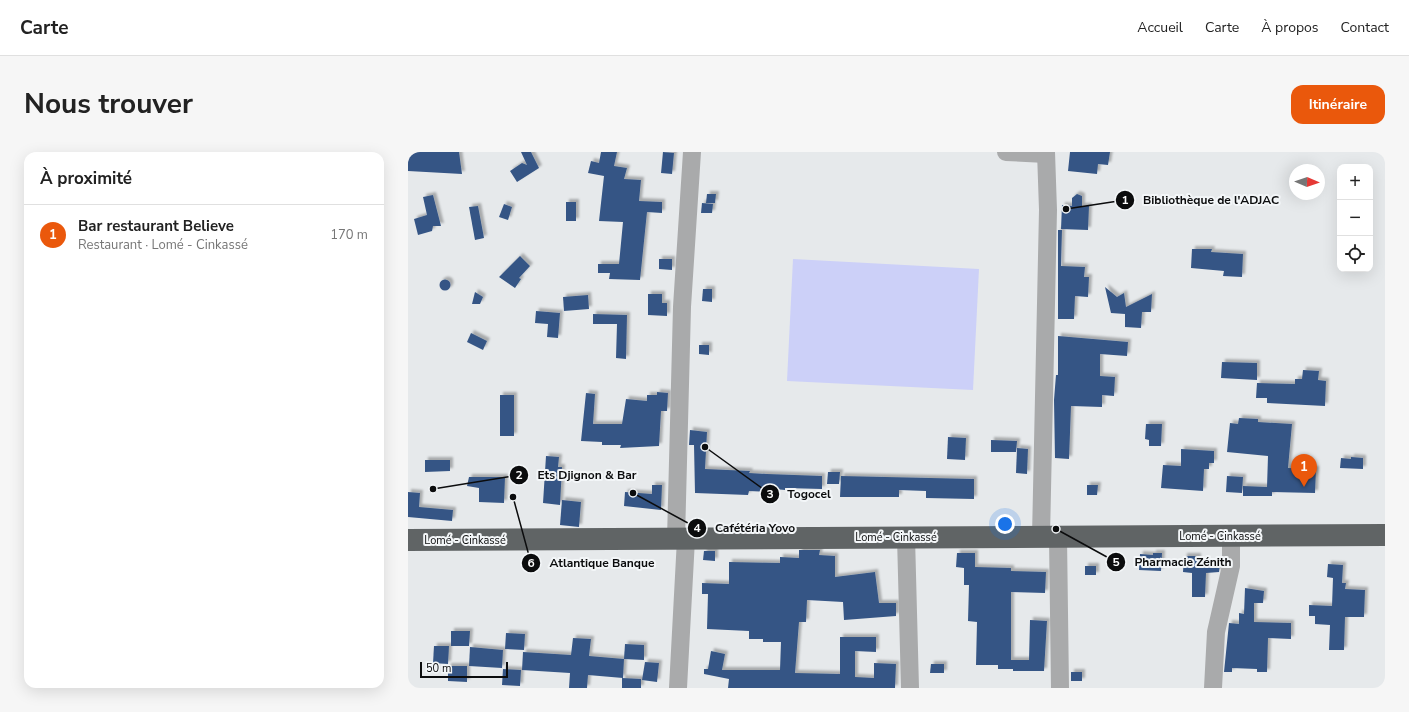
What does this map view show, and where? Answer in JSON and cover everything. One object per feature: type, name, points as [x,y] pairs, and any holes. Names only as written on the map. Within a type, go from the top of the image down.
[{"type":"highway","name":"Lomé - Cinkassé","points":[[408,540],[1385,536]]},
{"type":"street","points":[[678,688],[681,539],[682,306],[692,152]]},
{"type":"street","points":[[1006,152],[1046,153],[1048,218],[1049,537],[1060,688]]},
{"type":"street","points":[[1213,688],[1216,632],[1231,566],[1231,536]]},
{"type":"street","points":[[906,537],[910,688]]},
{"type":"shaded area","points":[[793,259],[979,269],[973,390],[787,381]]},
{"type":"building","points":[[408,152],[459,152],[462,174],[408,171]]},
{"type":"building","points":[[521,152],[531,152],[539,168],[517,182],[510,171],[522,163],[527,165]]},
{"type":"building","points":[[601,152],[617,152],[614,166],[627,168],[624,179],[641,180],[639,201],[662,202],[662,213],[647,212],[640,280],[609,279],[610,273],[598,273],[598,264],[619,264],[623,222],[599,221],[604,176],[588,173],[591,161],[599,163]]},
{"type":"building","points":[[663,152],[674,153],[672,174],[661,173]]},
{"type":"building","points":[[1070,152],[1110,152],[1108,165],[1098,164],[1097,174],[1068,171]]},
{"type":"building","points":[[707,194],[716,194],[715,203],[706,203]]},
{"type":"building","points":[[1077,194],[1082,196],[1082,206],[1089,206],[1088,230],[1061,229],[1062,205],[1072,206],[1072,198]]},
{"type":"building","points":[[433,195],[441,226],[433,226],[432,231],[418,235],[414,219],[427,215],[423,197]]},
{"type":"building","points":[[566,202],[576,202],[576,221],[566,221]]},
{"type":"building","points":[[702,203],[713,204],[712,213],[701,213]]},
{"type":"building","points":[[504,204],[512,207],[508,220],[499,217]]},
{"type":"building","points":[[478,206],[484,238],[475,240],[469,207]]},
{"type":"building","points":[[1058,230],[1062,230],[1061,266],[1085,267],[1084,277],[1089,277],[1088,297],[1075,296],[1074,319],[1058,319]]},
{"type":"building","points":[[1192,249],[1212,249],[1211,252],[1243,254],[1242,277],[1223,276],[1224,271],[1191,268]]},
{"type":"building","points":[[520,256],[530,266],[519,278],[521,279],[515,288],[499,277]]},
{"type":"building","points":[[659,259],[672,259],[672,270],[659,269]]},
{"type":"building","points":[[445,279],[449,281],[451,285],[449,289],[445,291],[441,289],[439,285],[441,281]]},
{"type":"building","points":[[1105,287],[1117,297],[1124,293],[1126,307],[1152,294],[1151,312],[1142,312],[1141,328],[1125,327],[1125,314],[1111,313]]},
{"type":"building","points":[[703,289],[712,289],[712,302],[702,301]]},
{"type":"building","points":[[475,292],[483,297],[480,304],[472,304]]},
{"type":"building","points":[[648,294],[662,294],[662,303],[667,303],[667,316],[648,315]]},
{"type":"building","points":[[588,295],[589,309],[564,311],[563,297]]},
{"type":"building","points":[[536,311],[560,313],[558,338],[547,337],[548,324],[535,323]]},
{"type":"building","points":[[593,314],[627,315],[626,359],[616,358],[617,324],[593,324]]},
{"type":"building","points":[[471,333],[487,341],[483,350],[467,342]]},
{"type":"building","points":[[1058,336],[1128,342],[1127,356],[1100,354],[1100,376],[1115,377],[1114,396],[1102,395],[1102,407],[1071,406],[1069,459],[1055,458],[1054,400],[1056,375],[1058,375]]},
{"type":"building","points":[[699,345],[709,345],[709,355],[699,354]]},
{"type":"building","points":[[1222,362],[1257,363],[1257,380],[1221,378]]},
{"type":"building","points":[[1303,370],[1319,371],[1318,380],[1326,381],[1325,406],[1267,403],[1267,398],[1256,398],[1257,383],[1295,384],[1295,379],[1302,379]]},
{"type":"building","points":[[657,392],[668,393],[667,411],[661,411],[659,446],[620,448],[621,445],[602,445],[602,442],[581,441],[586,393],[595,394],[593,424],[622,424],[626,399],[647,401],[647,395],[657,395]]},
{"type":"building","points":[[500,395],[514,395],[514,436],[500,436]]},
{"type":"building","points":[[1239,418],[1258,419],[1258,422],[1292,424],[1288,468],[1316,469],[1315,493],[1272,492],[1272,496],[1243,496],[1243,486],[1267,487],[1268,456],[1227,452],[1230,423],[1238,424]]},
{"type":"building","points":[[1146,424],[1162,424],[1161,446],[1149,446],[1149,440],[1145,439]]},
{"type":"building","points":[[690,430],[707,432],[705,469],[750,471],[749,473],[822,476],[822,489],[785,488],[785,490],[774,489],[773,492],[749,491],[748,495],[695,493],[694,445],[689,445]]},
{"type":"building","points":[[948,437],[966,438],[965,460],[947,459]]},
{"type":"building","points":[[991,440],[1017,441],[1016,452],[991,452]]},
{"type":"building","points":[[1017,448],[1028,449],[1027,474],[1016,473]]},
{"type":"building","points":[[1181,449],[1214,451],[1214,463],[1209,463],[1209,469],[1204,469],[1203,491],[1161,488],[1163,465],[1181,466]]},
{"type":"building","points":[[546,456],[559,457],[558,467],[562,467],[560,505],[543,503]]},
{"type":"building","points":[[1351,457],[1363,458],[1363,469],[1340,468],[1341,458],[1351,459]]},
{"type":"building","points":[[425,460],[450,460],[450,471],[425,472]]},
{"type":"building","points":[[828,472],[840,472],[839,484],[827,484]]},
{"type":"building","points":[[841,476],[974,479],[974,499],[926,498],[926,491],[899,490],[899,497],[840,497]]},
{"type":"building","points":[[1227,476],[1243,477],[1242,493],[1226,492]]},
{"type":"building","points":[[469,477],[505,477],[504,503],[479,502],[479,488],[467,486]]},
{"type":"building","points":[[652,485],[662,485],[661,510],[624,506],[625,492],[652,494]]},
{"type":"building","points":[[1087,485],[1098,485],[1097,495],[1087,495]]},
{"type":"building","points":[[408,492],[420,493],[419,507],[453,510],[452,521],[408,517]]},
{"type":"building","points":[[562,500],[581,502],[579,527],[560,525]]},
{"type":"building","points":[[799,550],[820,550],[819,555],[835,556],[835,577],[875,572],[879,603],[896,603],[896,616],[844,620],[843,602],[807,600],[806,622],[799,622],[795,673],[840,674],[840,637],[876,637],[876,652],[855,651],[855,677],[874,678],[874,663],[896,664],[895,688],[728,688],[729,679],[704,674],[704,669],[708,669],[711,651],[725,654],[722,670],[780,670],[781,642],[763,642],[763,639],[749,639],[749,631],[707,629],[708,594],[702,594],[702,583],[729,584],[729,562],[780,563],[780,557],[799,558]]},
{"type":"building","points":[[704,551],[715,551],[715,561],[703,560]]},
{"type":"building","points":[[957,553],[975,553],[975,567],[1011,568],[1011,571],[1046,572],[1045,593],[1011,592],[1011,660],[1029,660],[1030,620],[1047,621],[1044,671],[1013,671],[1013,669],[998,669],[998,665],[976,665],[977,622],[968,621],[969,585],[964,585],[964,568],[956,567]]},
{"type":"building","points":[[1153,553],[1162,553],[1161,571],[1139,570],[1140,554],[1153,555]]},
{"type":"building","points":[[1184,556],[1198,556],[1198,563],[1220,564],[1219,572],[1206,573],[1205,597],[1192,597],[1192,573],[1183,572]]},
{"type":"building","points":[[1328,564],[1343,565],[1342,583],[1346,583],[1345,589],[1365,590],[1364,617],[1345,617],[1344,650],[1329,650],[1330,625],[1315,624],[1315,616],[1309,616],[1309,605],[1332,606],[1333,578],[1327,577]]},
{"type":"building","points":[[1085,566],[1096,566],[1096,575],[1085,575]]},
{"type":"building","points":[[1245,588],[1264,591],[1263,603],[1254,603],[1254,622],[1291,623],[1291,639],[1268,638],[1267,672],[1257,672],[1257,669],[1232,668],[1232,672],[1224,672],[1229,623],[1239,624],[1239,613],[1244,614]]},
{"type":"building","points":[[451,631],[470,631],[469,646],[451,646]]},
{"type":"building","points":[[506,633],[525,634],[524,650],[505,649]]},
{"type":"building","points":[[573,638],[591,639],[589,656],[624,659],[623,678],[588,675],[587,688],[569,688],[570,673],[522,670],[523,652],[571,655]]},
{"type":"building","points":[[625,644],[644,645],[644,660],[624,659]]},
{"type":"building","points":[[434,646],[449,646],[448,664],[433,663]]},
{"type":"building","points":[[470,647],[503,650],[502,668],[469,666]]},
{"type":"building","points":[[645,662],[659,663],[657,682],[642,680]]},
{"type":"building","points":[[931,664],[944,664],[944,673],[930,673]]},
{"type":"building","points":[[448,666],[467,666],[467,682],[448,681]]},
{"type":"building","points":[[503,669],[521,670],[520,686],[502,685]]},
{"type":"building","points":[[1071,672],[1082,672],[1082,681],[1071,681]]},
{"type":"building","points":[[622,678],[641,679],[641,688],[622,688]]},
{"type":"place","name":"Bibliothèque de l'ADJAC","points":[[1066,209]]},
{"type":"place","name":"Togocel","points":[[705,447]]},
{"type":"place","name":"Bar restaurant Believe","points":[[1304,487]]},
{"type":"place","name":"Ets Djignon & Bar","points":[[433,489]]},
{"type":"place","name":"Cafétéria Yovo","points":[[633,493]]},
{"type":"place","name":"Atlantique Banque","points":[[513,497]]},
{"type":"place","name":"Pharmacie Zénith","points":[[1056,529]]}]
